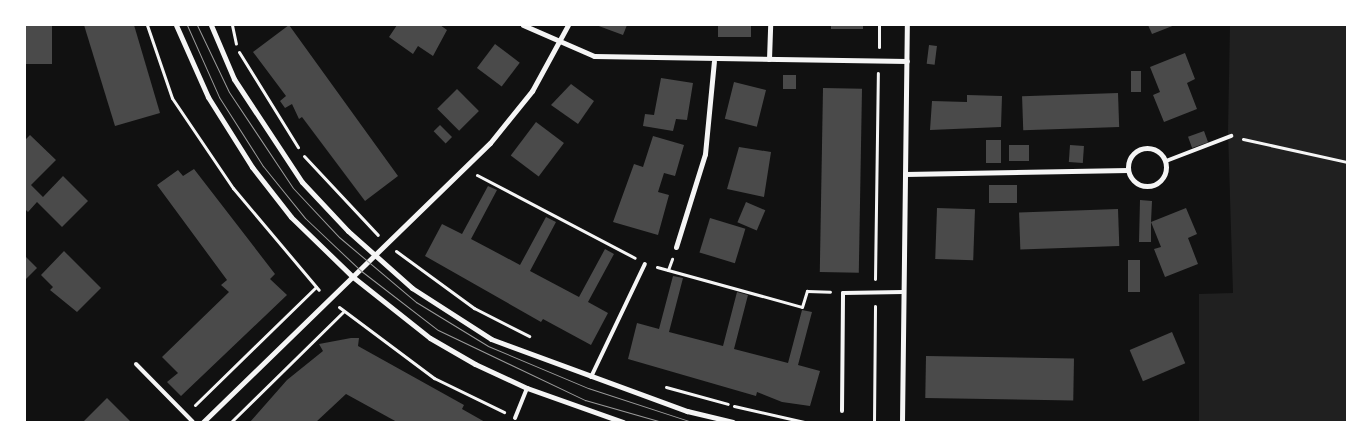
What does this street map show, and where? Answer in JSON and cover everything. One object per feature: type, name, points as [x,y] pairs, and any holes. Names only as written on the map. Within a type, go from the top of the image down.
[{"type":"street","points":[[176,25],[208,97],[252,167],[291,217],[353,277],[430,338],[527,388],[623,422]]},
{"type":"street","points":[[211,25],[234,79],[282,155],[323,206],[375,256],[412,288],[491,339],[591,377],[733,422]]},
{"type":"street","points":[[523,25],[594,56],[714,61],[769,59],[906,61]]},
{"type":"street","points":[[202,422],[490,143],[532,91],[561,43],[568,25]]},
{"type":"street","points":[[769,59],[770,25]]},
{"type":"street","points":[[902,422],[907,25]]},
{"type":"street","points":[[676,247],[705,154],[714,61]]},
{"type":"street","points":[[1142,148],[1157,150],[1166,161],[1165,174],[1152,186],[1139,185],[1128,170],[1130,156],[1142,148]]},
{"type":"street","points":[[905,174],[1128,170]]},
{"type":"lane","points":[[1166,161],[1231,136]]},
{"type":"lane","points":[[591,377],[645,264]]},
{"type":"lane","points":[[842,411],[844,292],[903,292]]},
{"type":"lane","points":[[136,364],[193,422]]},
{"type":"lane","points":[[515,418],[527,388]]},
{"type":"path","points":[[147,25],[172,98],[233,188],[316,287],[329,300],[434,378],[515,418]]},
{"type":"path","points":[[232,25],[236,47],[304,156],[387,244]]},
{"type":"path","points":[[874,422],[879,25]]},
{"type":"path","points":[[1231,136],[1347,162]]},
{"type":"path","points":[[191,410],[316,287]]},
{"type":"path","points":[[231,422],[344,311]]},
{"type":"shaded area","points":[[1230,25],[1347,25],[1347,422],[1199,422],[1199,294],[1233,293],[1228,132]]},
{"type":"building","points":[[25,25],[52,25],[52,64],[25,64]]},
{"type":"building","points":[[84,25],[134,25],[160,113],[115,126]]},
{"type":"building","points":[[289,25],[398,176],[365,201],[302,117],[299,119],[292,104],[285,108],[280,101],[286,96],[253,52]]},
{"type":"building","points":[[397,25],[440,25],[447,30],[433,56],[418,46],[413,54],[389,37]]},
{"type":"building","points":[[596,25],[627,25],[623,35]]},
{"type":"building","points":[[718,25],[751,25],[751,37],[718,37]]},
{"type":"building","points":[[831,25],[863,25],[863,29],[831,29]]},
{"type":"building","points":[[1148,25],[1175,25],[1152,34]]},
{"type":"building","points":[[495,44],[520,63],[502,87],[477,68]]},
{"type":"building","points":[[929,45],[937,46],[935,65],[927,64]]},
{"type":"building","points":[[1185,53],[1195,79],[1187,83],[1197,109],[1164,122],[1153,95],[1160,92],[1150,67]]},
{"type":"building","points":[[1131,71],[1141,71],[1141,92],[1131,92]]},
{"type":"building","points":[[783,75],[796,75],[796,89],[783,89]]},
{"type":"building","points":[[661,78],[693,83],[687,120],[676,119],[673,131],[643,126],[645,114],[654,115]]},
{"type":"building","points":[[734,82],[766,90],[757,127],[725,119]]},
{"type":"building","points":[[571,84],[594,101],[578,124],[551,105]]},
{"type":"building","points":[[823,88],[862,89],[859,273],[820,272]]},
{"type":"building","points":[[457,89],[479,111],[459,131],[437,109]]},
{"type":"building","points":[[1118,93],[1119,127],[1023,130],[1022,96]]},
{"type":"building","points":[[967,95],[1002,96],[1001,127],[930,130],[932,101],[967,102]]},
{"type":"building","points":[[536,122],[564,143],[539,177],[511,156]]},
{"type":"building","points":[[440,125],[452,137],[446,143],[434,131]]},
{"type":"building","points":[[1204,131],[1208,142],[1192,148],[1188,137]]},
{"type":"building","points":[[30,135],[56,160],[31,185],[43,197],[63,176],[88,201],[62,227],[37,202],[28,212],[25,209],[25,140]]},
{"type":"building","points":[[653,136],[684,145],[675,176],[664,173],[658,192],[669,195],[658,235],[613,222],[634,164],[643,167]]},
{"type":"building","points":[[986,140],[1001,140],[1001,163],[986,163]]},
{"type":"building","points":[[1009,145],[1029,145],[1029,161],[1009,161]]},
{"type":"building","points":[[1070,145],[1084,146],[1083,163],[1069,162]]},
{"type":"building","points":[[739,147],[771,152],[764,197],[727,189]]},
{"type":"building","points":[[194,169],[275,274],[270,279],[287,295],[181,396],[167,382],[178,373],[162,357],[229,292],[221,285],[227,280],[157,185],[178,170],[183,176]]},
{"type":"building","points":[[989,185],[1017,185],[1017,203],[989,203]]},
{"type":"building","points":[[488,186],[497,190],[471,239],[520,265],[546,217],[556,222],[530,271],[579,297],[605,249],[614,254],[588,302],[608,313],[591,345],[543,319],[541,322],[425,256],[442,224],[462,234]]},
{"type":"building","points":[[1140,200],[1152,201],[1151,242],[1139,242]]},
{"type":"building","points":[[746,202],[765,210],[757,230],[737,222]]},
{"type":"building","points":[[937,208],[975,209],[973,260],[935,259]]},
{"type":"building","points":[[1186,208],[1197,234],[1188,238],[1198,264],[1165,277],[1154,249],[1161,247],[1151,222]]},
{"type":"building","points":[[1118,209],[1119,246],[1020,249],[1019,212]]},
{"type":"building","points":[[710,218],[745,229],[735,263],[699,252]]},
{"type":"building","points":[[64,251],[101,288],[77,312],[50,290],[53,287],[41,275]]},
{"type":"building","points":[[25,256],[37,268],[25,280]]},
{"type":"building","points":[[1128,260],[1140,260],[1140,292],[1128,292]]},
{"type":"building","points":[[673,276],[683,278],[669,332],[723,346],[737,292],[748,295],[734,349],[788,363],[802,310],[812,312],[798,365],[820,371],[810,406],[782,402],[757,392],[756,396],[628,359],[637,323],[659,329]]},
{"type":"building","points":[[1172,332],[1185,363],[1143,381],[1130,350]]},
{"type":"building","points":[[359,338],[358,346],[464,405],[462,409],[485,422],[397,422],[346,394],[316,422],[250,422],[287,380],[323,351],[319,344]]},
{"type":"building","points":[[926,356],[1074,359],[1073,401],[925,398]]},
{"type":"building","points":[[107,398],[131,422],[83,422]]},
{"type":"tram line","points":[[187,25],[219,97],[263,166],[305,218],[360,270],[438,330],[585,400],[662,422]]},
{"type":"tram line","points":[[197,25],[229,92],[293,188],[339,237],[416,302],[488,346],[588,388],[692,422]]}]
